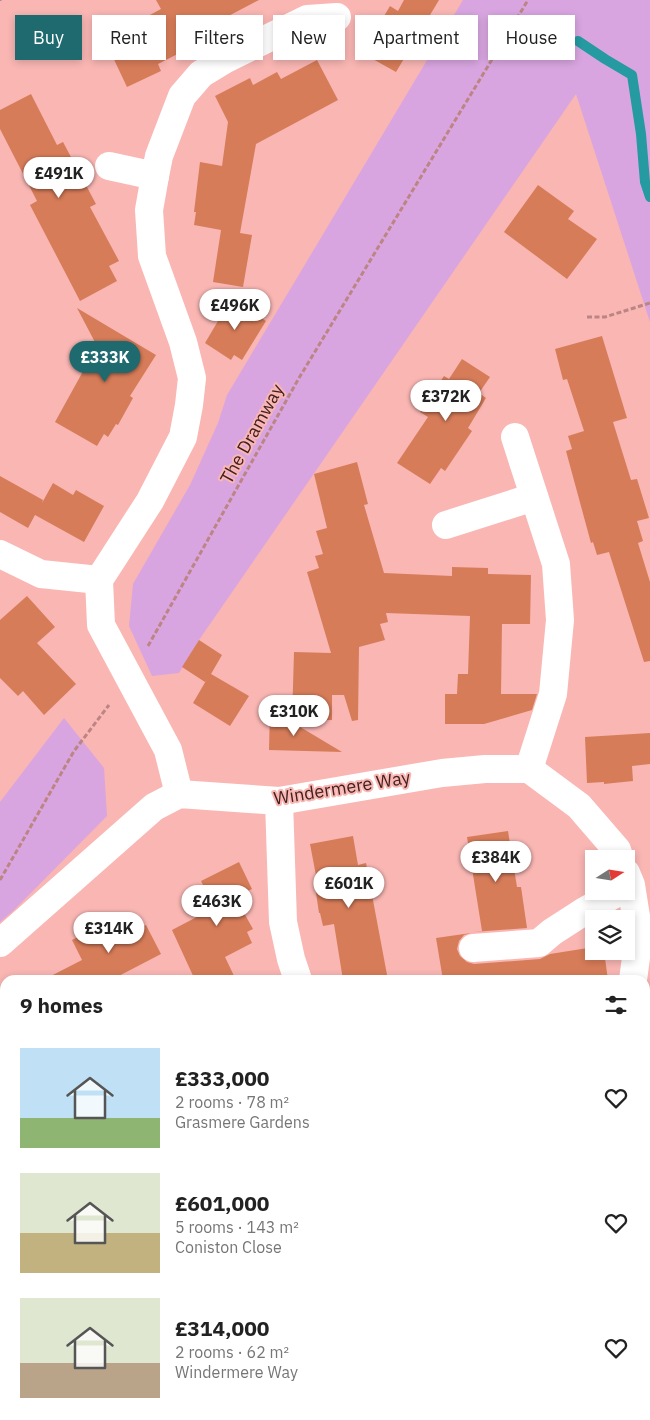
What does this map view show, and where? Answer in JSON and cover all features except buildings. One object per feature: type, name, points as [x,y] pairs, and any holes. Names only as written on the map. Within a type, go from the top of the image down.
[{"type":"street","points":[[0,942],[154,807],[179,794],[168,750],[101,624],[99,580],[150,501],[183,437],[189,405],[192,378],[183,342],[152,256],[149,210],[155,176],[159,156],[182,96],[201,74],[303,9],[328,15]]},
{"type":"street","points":[[109,166],[155,176]]},
{"type":"street","points":[[515,437],[556,564],[560,620],[553,694],[529,770],[578,806],[617,850]]},
{"type":"street","points":[[446,525],[534,496]]},
{"type":"street","points":[[0,554],[41,574],[99,580]]},
{"type":"street","name":"Windermere Way","points":[[179,794],[279,802],[442,772],[486,769],[529,770]]},
{"type":"street","points":[[279,802],[283,922],[296,975]]},
{"type":"street","points":[[473,948],[539,944],[560,927],[601,900]]},
{"type":"street","points":[[630,900],[639,935],[634,975]]},
{"type":"path","name":"The Dramway","points":[[0,880],[74,751],[130,678],[299,378],[528,0]]},
{"type":"path","points":[[587,317],[605,317],[650,303]]},
{"type":"shaded area","points":[[463,0],[650,0],[650,322],[576,94],[199,640],[179,673],[152,676],[129,626],[133,584],[190,485],[218,423],[227,395],[427,60],[478,60],[478,15],[454,15]]},
{"type":"shaded area","points":[[64,718],[104,768],[107,816],[0,922],[0,802]]},
{"type":"waterway","points":[[578,41],[632,75],[641,134],[645,182],[650,197]]}]
